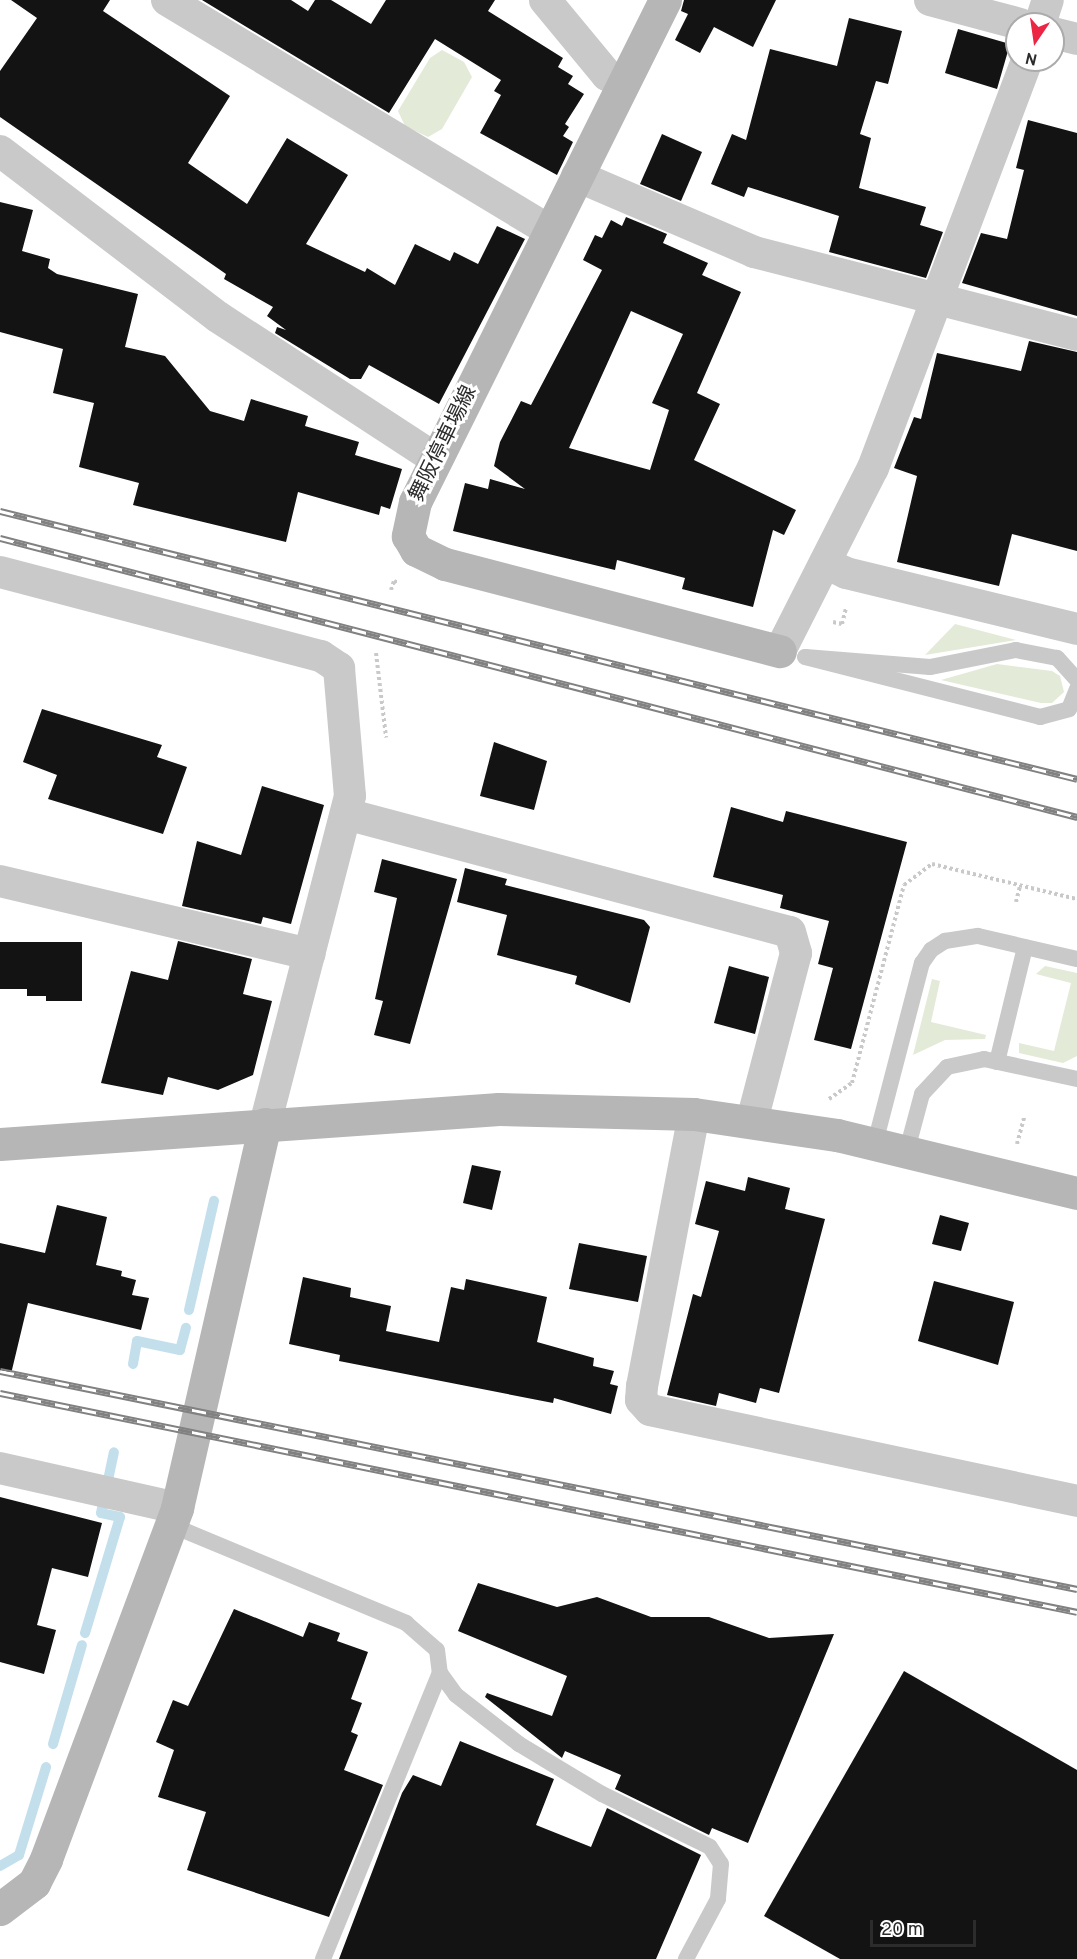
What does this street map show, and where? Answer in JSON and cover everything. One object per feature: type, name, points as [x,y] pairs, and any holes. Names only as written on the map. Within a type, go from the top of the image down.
[{"type":"street","points":[[167,0],[550,231]]},
{"type":"street","points":[[545,0],[607,75],[623,83]]},
{"type":"street","name":"舞阪停車場線","points":[[665,0],[408,517],[408,536],[430,559],[793,654]]},
{"type":"street","points":[[930,0],[1005,20]]},
{"type":"street","points":[[793,654],[825,563],[873,468],[939,300],[1023,72]]},
{"type":"street","points":[[0,151],[218,317],[436,459]]},
{"type":"street","points":[[577,176],[754,252],[1077,335]]},
{"type":"street","points":[[825,563],[846,573],[1077,629]]},
{"type":"street","points":[[0,573],[332,660],[342,679],[350,796],[265,1124],[174,1517],[46,1860],[34,1883],[0,1909]]},
{"type":"street","points":[[346,814],[790,932],[796,953],[752,1121]]},
{"type":"street","points":[[0,881],[309,954]]},
{"type":"street","points":[[0,1144],[499,1109],[694,1114],[752,1121],[875,1143],[1077,1192]]},
{"type":"street","points":[[694,1114],[642,1386],[641,1400],[650,1410],[1077,1502]]},
{"type":"street","points":[[0,1468],[130,1498],[174,1517]]},
{"type":"lane","points":[[793,654],[930,667],[1016,650],[1057,658],[1077,680]]},
{"type":"lane","points":[[793,654],[1040,717],[1069,709],[1077,689]]},
{"type":"lane","points":[[875,1143],[922,963],[931,950],[961,936],[1077,959]]},
{"type":"lane","points":[[997,1062],[1025,947]]},
{"type":"lane","points":[[907,1150],[922,1094],[932,1079],[965,1060],[997,1062],[1077,1079]]},
{"type":"lane","points":[[174,1517],[406,1623],[437,1650],[440,1673],[456,1695],[519,1744],[602,1794],[710,1847],[722,1864],[718,1899],[686,1959]]},
{"type":"lane","points":[[323,1959],[440,1673]]},
{"type":"path","points":[[391,590],[394,581],[404,584]]},
{"type":"path","points":[[376,653],[386,737]]},
{"type":"path","points":[[1016,902],[1020,886]]},
{"type":"path","points":[[1016,1147],[1024,1117]]},
{"type":"green space","points":[[442,50],[464,62],[472,77],[442,129],[428,137],[405,126],[398,111],[430,58]]},
{"type":"green space","points":[[955,624],[1016,640],[925,655]]},
{"type":"green space","points":[[997,664],[1052,671],[1060,676],[1064,692],[1052,703],[1041,703],[941,680]]},
{"type":"green space","points":[[1045,966],[1077,973],[1077,1056],[1063,1063],[1019,1053],[1019,1043],[1054,1051],[1071,983],[1036,974]]},
{"type":"green space","points":[[932,979],[940,981],[931,1022],[986,1035],[985,1039],[945,1040],[913,1055]]},
{"type":"building","points":[[11,0],[110,0],[103,11],[230,96],[188,163],[247,204],[287,138],[348,175],[306,244],[365,272],[367,268],[395,285],[415,244],[450,261],[454,252],[478,264],[497,226],[525,239],[439,404],[369,365],[361,379],[350,379],[275,333],[277,327],[286,330],[267,316],[273,307],[224,279],[226,274],[0,117],[0,71],[37,18]]},
{"type":"building","points":[[202,0],[291,0],[308,11],[315,0],[331,0],[371,24],[386,0],[495,0],[488,11],[563,58],[558,67],[573,76],[568,84],[584,94],[565,124],[569,127],[563,136],[573,142],[557,175],[480,133],[501,95],[494,91],[501,80],[435,39],[389,113]]},
{"type":"building","points":[[684,0],[776,0],[753,47],[714,27],[700,53],[675,40],[688,14],[681,11]]},
{"type":"building","points":[[849,18],[902,31],[888,84],[876,81],[860,134],[871,138],[859,188],[926,207],[920,225],[943,232],[926,278],[829,252],[839,216],[748,187],[744,197],[711,184],[732,134],[746,140],[770,49],[837,66]]},
{"type":"building","points":[[958,29],[1005,43],[1005,61],[997,89],[945,73]]},
{"type":"building","points":[[1028,120],[1077,133],[1077,316],[962,283],[981,233],[1007,239],[1024,170],[1016,168]]},
{"type":"building","points":[[662,134],[702,152],[681,201],[640,184]]},
{"type":"building","points":[[0,202],[33,210],[22,251],[50,259],[48,268],[57,274],[138,294],[125,347],[165,356],[210,411],[244,421],[251,399],[308,416],[305,426],[359,442],[355,455],[402,469],[390,509],[381,506],[379,515],[298,492],[286,542],[133,505],[139,483],[79,467],[94,403],[53,393],[63,349],[0,332]]},
{"type":"building","points":[[626,217],[667,234],[663,243],[708,263],[702,275],[741,292],[697,393],[720,404],[694,460],[796,510],[784,535],[773,530],[753,607],[682,589],[685,578],[617,560],[615,570],[453,531],[465,483],[488,489],[490,479],[525,489],[494,466],[500,442],[521,401],[531,405],[602,270],[583,260],[595,235],[602,238],[611,220],[622,226]],"holes":[[[631,311],[683,334],[652,403],[669,410],[650,470],[569,448]]]},
{"type":"building","points":[[1029,341],[1077,352],[1077,551],[1012,534],[999,586],[897,562],[917,476],[894,468],[914,417],[921,419],[937,353],[1021,371]]},
{"type":"building","points":[[42,709],[162,745],[157,757],[187,767],[163,834],[48,799],[57,775],[23,762]]},
{"type":"building","points":[[494,742],[547,761],[534,810],[480,796]]},
{"type":"building","points":[[262,786],[324,805],[291,924],[263,917],[261,924],[182,906],[197,841],[241,855]]},
{"type":"building","points":[[731,807],[783,822],[786,811],[907,842],[851,1049],[814,1040],[833,968],[818,964],[829,921],[780,908],[783,895],[713,877]]},
{"type":"building","points":[[382,859],[457,879],[410,1044],[374,1035],[383,1001],[375,999],[397,898],[374,892]]},
{"type":"building","points":[[465,868],[507,879],[505,885],[644,920],[650,927],[630,1003],[575,984],[577,976],[497,955],[507,915],[457,902]]},
{"type":"building","points":[[178,941],[252,959],[243,994],[272,1001],[253,1075],[218,1090],[168,1077],[163,1095],[101,1083],[131,971],[168,980]]},
{"type":"building","points":[[0,942],[82,942],[82,1001],[46,1001],[46,996],[27,996],[27,989],[0,989]]},
{"type":"building","points":[[729,966],[769,977],[755,1034],[714,1023]]},
{"type":"building","points":[[472,1165],[501,1171],[492,1210],[463,1203]]},
{"type":"building","points":[[748,1177],[790,1188],[785,1209],[825,1219],[779,1393],[760,1388],[756,1403],[719,1393],[716,1406],[667,1395],[693,1294],[701,1297],[719,1231],[695,1224],[706,1181],[745,1191]]},
{"type":"building","points":[[57,1205],[107,1217],[96,1265],[122,1271],[121,1276],[136,1280],[132,1295],[149,1298],[141,1330],[28,1303],[11,1374],[0,1372],[0,1243],[45,1253]]},
{"type":"building","points":[[940,1215],[969,1223],[961,1251],[932,1244]]},
{"type":"building","points":[[579,1243],[647,1256],[638,1302],[569,1289]]},
{"type":"building","points":[[303,1277],[351,1288],[350,1297],[391,1306],[386,1331],[439,1342],[451,1287],[464,1290],[466,1279],[547,1297],[537,1342],[594,1358],[593,1366],[614,1371],[610,1384],[618,1386],[611,1414],[554,1398],[553,1403],[339,1361],[340,1355],[289,1344]]},
{"type":"building","points":[[934,1281],[1014,1302],[998,1365],[918,1341]]},
{"type":"building","points":[[0,1497],[102,1523],[88,1577],[52,1568],[37,1625],[56,1630],[44,1674],[0,1662]]},
{"type":"building","points":[[478,1583],[557,1607],[597,1597],[651,1617],[709,1617],[769,1638],[834,1634],[748,1843],[712,1828],[709,1835],[615,1789],[621,1775],[565,1751],[562,1758],[485,1697],[487,1693],[552,1716],[567,1676],[458,1631]]},
{"type":"building","points":[[234,1609],[303,1637],[309,1622],[340,1633],[337,1641],[368,1652],[351,1699],[362,1703],[351,1732],[358,1735],[344,1770],[383,1785],[329,1917],[187,1870],[206,1812],[158,1797],[174,1750],[156,1742],[173,1700],[188,1706]]},
{"type":"building","points":[[904,1671],[1077,1770],[1077,1959],[840,1959],[764,1916]]},
{"type":"building","points":[[460,1741],[554,1779],[536,1825],[591,1847],[607,1808],[701,1855],[656,1959],[339,1959],[402,1793],[413,1775],[441,1786]]},
{"type":"waterway","points":[[189,1310],[214,1201]]},
{"type":"waterway","points":[[133,1364],[137,1341],[180,1350],[186,1328]]},
{"type":"waterway","points":[[85,1633],[120,1517],[101,1513],[114,1452]]},
{"type":"waterway","points":[[53,1744],[82,1645]]},
{"type":"waterway","points":[[0,1866],[19,1855],[46,1767]]},
{"type":"railway","points":[[0,511],[1077,779]]},
{"type":"railway","points":[[0,538],[1077,817]]},
{"type":"railway","points":[[0,1371],[1077,1589]]},
{"type":"railway","points":[[0,1393],[1077,1612]]}]
